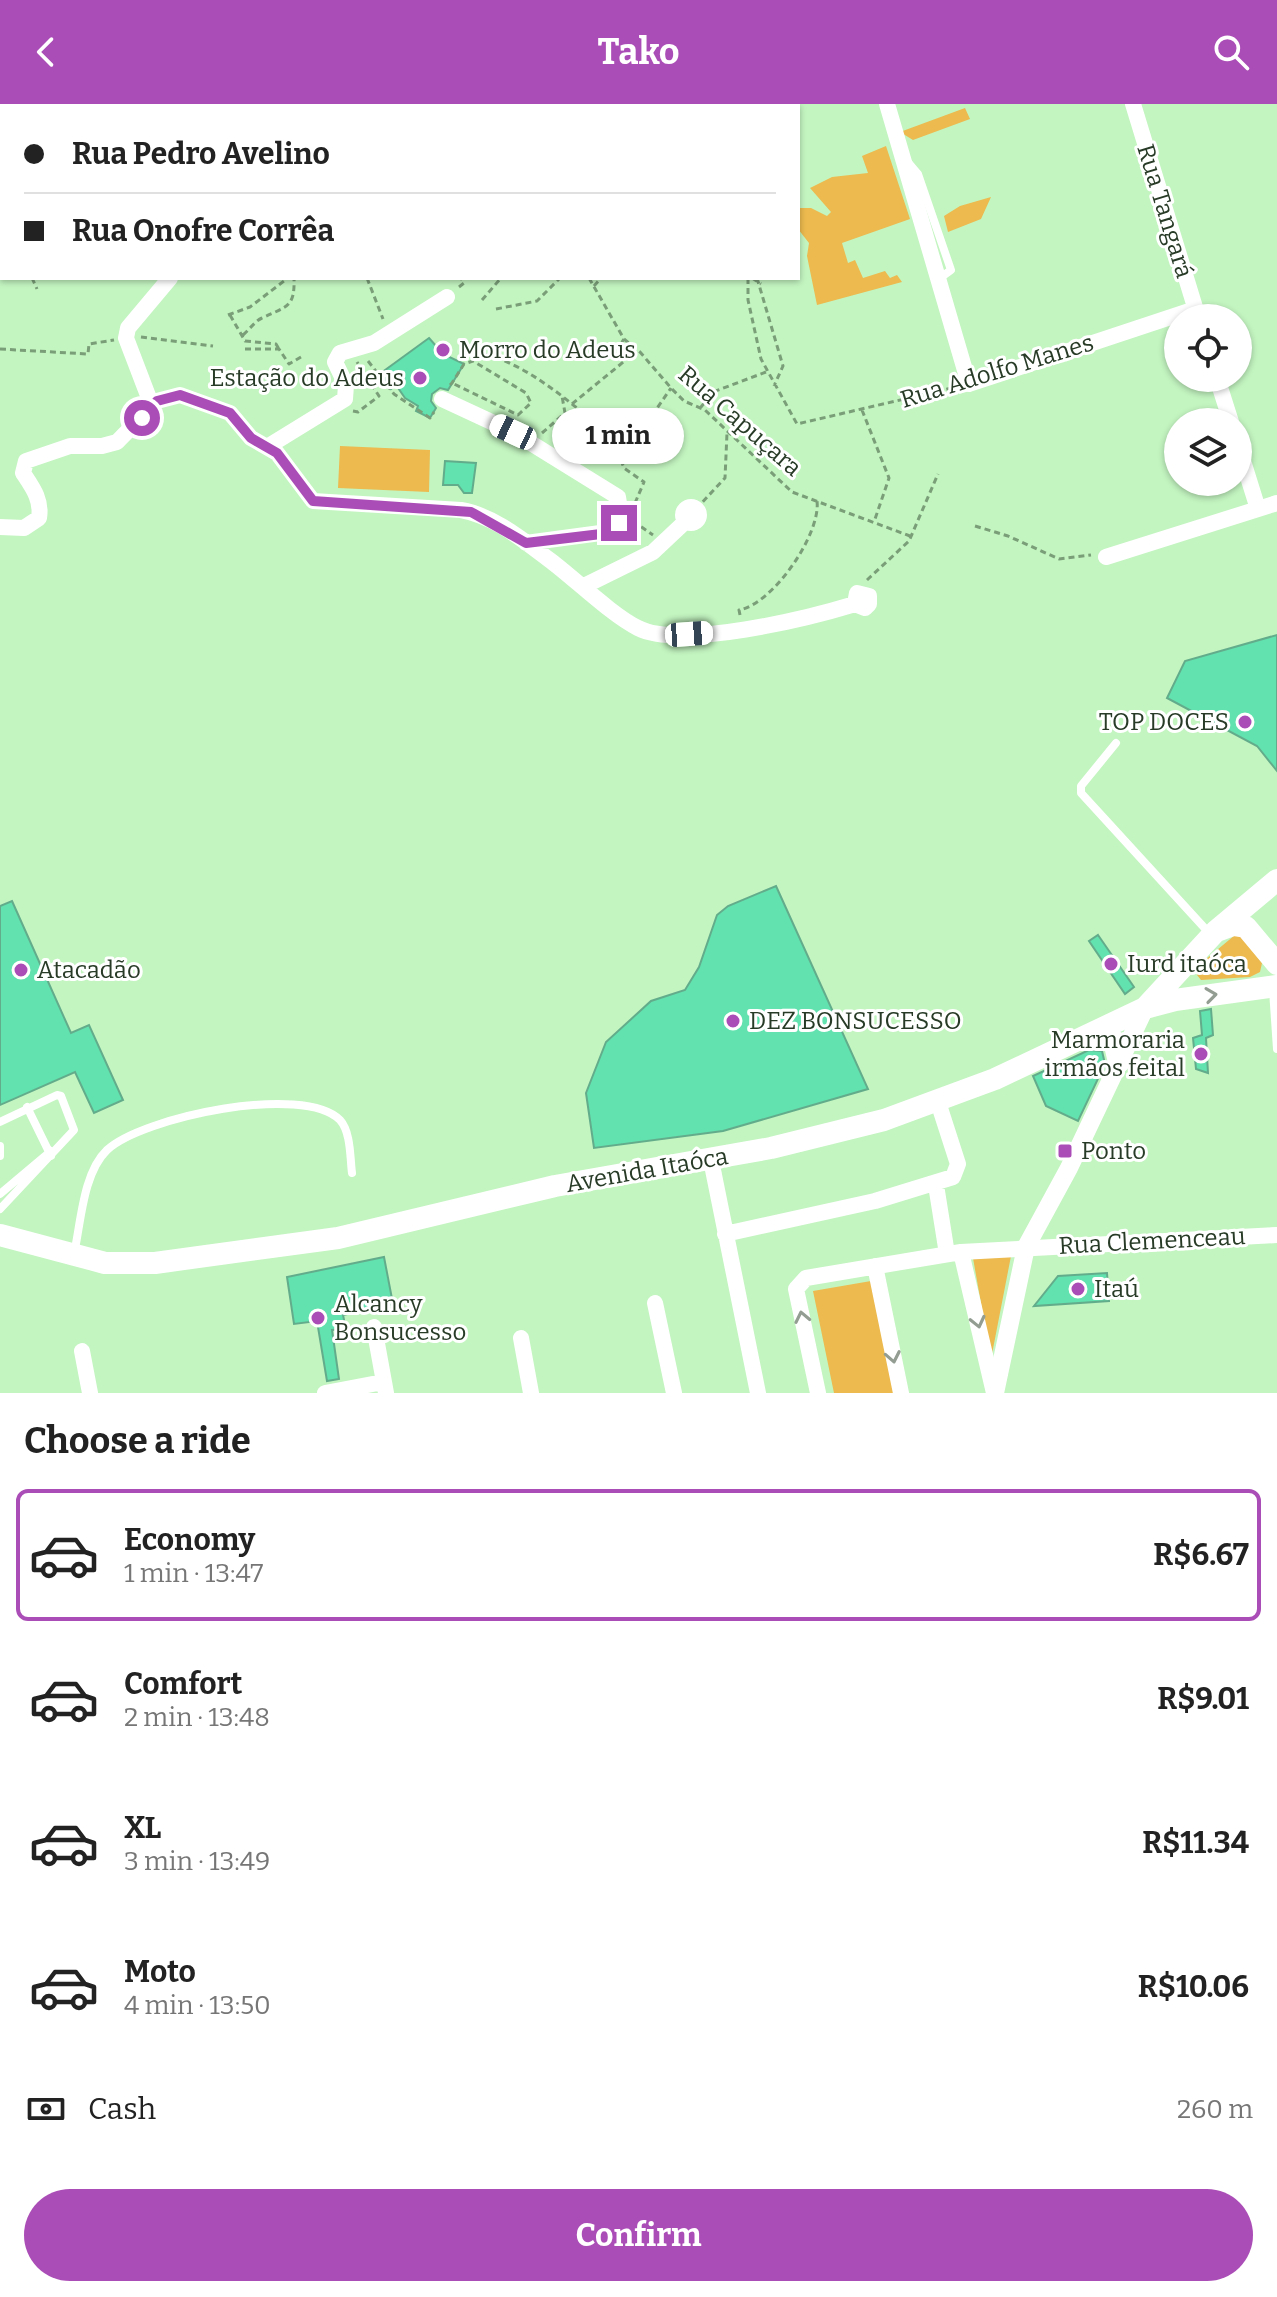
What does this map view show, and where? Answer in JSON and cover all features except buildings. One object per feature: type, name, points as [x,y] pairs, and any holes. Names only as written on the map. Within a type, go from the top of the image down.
[{"type":"main road","points":[[1145,1008],[1214,934],[1277,880]]},
{"type":"main road","points":[[1214,934],[1233,925],[1246,927],[1277,964]]},
{"type":"main road","name":"Avenida Itaóca","points":[[0,1235],[105,1263],[155,1263],[338,1238],[555,1186],[711,1160],[829,1135],[938,1102],[1145,1008],[1276,983]]},
{"type":"main road","points":[[1087,1036],[1101,1035],[1114,1041],[1119,1062]]},
{"type":"street","points":[[887,104],[969,384]]},
{"type":"street","name":"Rua Tangará","points":[[1133,104],[1193,304]]},
{"type":"street","points":[[152,406],[126,338],[128,328],[168,280]]},
{"type":"street","points":[[267,447],[345,399],[346,385],[336,367],[338,355],[392,334],[447,297]]},
{"type":"street","name":"Rua Adolfo Manes","points":[[969,384],[1164,324]]},
{"type":"street","points":[[0,527],[24,528],[39,518],[41,507],[23,473],[26,461],[70,446],[102,446],[117,442],[152,406],[171,396],[198,398],[230,413],[251,438],[277,453],[313,501],[471,512],[526,543],[637,628],[655,632],[743,630],[791,623],[857,598]]},
{"type":"street","points":[[442,399],[530,443],[618,497],[621,516],[614,528],[601,534],[526,543]]},
{"type":"street","points":[[1252,490],[1258,509]]},
{"type":"street","points":[[1106,557],[1277,503]]},
{"type":"street","points":[[584,586],[665,544],[691,515]]},
{"type":"street","points":[[994,1393],[1026,1247],[1145,1008]]},
{"type":"street","points":[[725,1234],[821,1214],[936,1185],[953,1177],[958,1168],[938,1102]]},
{"type":"street","points":[[711,1160],[758,1393]]},
{"type":"street","points":[[936,1185],[994,1393]]},
{"type":"street","name":"Rua Clemenceau","points":[[818,1393],[797,1284],[806,1278],[954,1253],[1277,1235]]},
{"type":"street","points":[[875,1266],[901,1393]]},
{"type":"street","points":[[655,1303],[674,1393]]},
{"type":"street","points":[[325,1393],[384,1387],[374,1327]]},
{"type":"street","points":[[521,1338],[531,1393]]},
{"type":"street","points":[[82,1351],[90,1393]]},
{"type":"lane","points":[[1116,743],[1081,786],[1081,793],[1214,934]]},
{"type":"lane","points":[[1276,983],[1277,1049]]},
{"type":"lane","points":[[0,1122],[27,1107],[61,1096],[73,1134],[0,1209]]},
{"type":"lane","points":[[73,1256],[94,1166],[106,1150],[134,1131],[180,1115],[223,1108],[287,1105],[331,1114],[341,1121],[347,1133],[352,1173]]},
{"type":"lane","points":[[27,1107],[53,1153]]},
{"type":"lane","points":[[0,1146],[0,1156]]},
{"type":"lane","points":[[0,1194],[53,1153]]},
{"type":"path","points":[[33,280],[37,289]]},
{"type":"path","points":[[285,280],[250,307],[229,315],[245,341],[276,344],[289,364],[301,357]]},
{"type":"path","points":[[243,335],[259,319],[290,304],[295,297],[294,280]]},
{"type":"path","points":[[368,280],[378,310],[392,334]]},
{"type":"path","points":[[482,300],[499,280]]},
{"type":"path","points":[[496,309],[537,301],[558,280]]},
{"type":"path","name":"Rua Capuçara","points":[[590,280],[624,339],[640,352],[684,401],[700,408],[792,492],[910,536]]},
{"type":"path","points":[[594,286],[599,280]]},
{"type":"path","points":[[752,280],[748,300],[766,372],[774,386]]},
{"type":"path","points":[[755,280],[761,284],[783,366],[774,386]]},
{"type":"path","points":[[0,349],[88,354],[89,344],[126,338],[213,346]]},
{"type":"path","points":[[572,404],[627,359],[620,345],[624,339]]},
{"type":"path","points":[[245,349],[279,349]]},
{"type":"path","points":[[466,351],[482,352],[506,363],[562,396],[626,451]]},
{"type":"path","points":[[345,399],[357,412],[379,396],[357,362],[357,354]]},
{"type":"path","points":[[363,355],[394,394],[430,418]]},
{"type":"path","points":[[452,383],[518,415],[523,414],[531,403],[526,393],[473,361]]},
{"type":"path","points":[[700,408],[713,392],[766,372]]},
{"type":"path","name":"Rua Adolfo Manes","points":[[774,386],[797,424],[969,384]]},
{"type":"path","points":[[665,544],[635,521],[621,516],[636,502],[644,482],[622,465],[626,451],[671,388]]},
{"type":"path","points":[[530,443],[565,413],[562,396]]},
{"type":"path","points":[[862,410],[889,478],[874,522]]},
{"type":"path","points":[[691,515],[725,478],[727,433]]},
{"type":"path","points":[[857,598],[863,582],[910,536],[938,474]]},
{"type":"path","points":[[739,610],[752,607],[770,592],[807,544],[819,515],[817,501]]},
{"type":"path","points":[[975,526],[1008,536],[1059,559],[1106,557]]},
{"type":"shaded area","points":[[965,108],[970,119],[913,140],[900,132]]},
{"type":"shaded area","points":[[886,146],[910,219],[842,243],[848,263],[855,260],[863,278],[885,271],[890,278],[897,275],[902,282],[817,305],[807,256],[809,243],[800,232],[800,208],[811,208],[827,216],[831,212],[810,188],[832,177],[868,173],[862,156]]},
{"type":"shaded area","points":[[991,197],[981,219],[948,232],[944,216],[960,206]]},
{"type":"shaded area","points":[[340,446],[430,450],[429,492],[338,488]]},
{"type":"shaded area","points":[[1235,935],[1241,937],[1262,963],[1260,972],[1250,977],[1201,980],[1197,975],[1199,965]]},
{"type":"shaded area","points":[[1011,1256],[992,1354],[990,1354],[973,1258]]},
{"type":"shaded area","points":[[871,1281],[896,1393],[834,1393],[813,1291]]},
{"type":"place","name":"Morro do Adeus","points":[[443,350]]},
{"type":"place","name":"Estação do Adeus","points":[[420,378]]},
{"type":"place","name":"TOP DOCES","points":[[1245,722]]},
{"type":"place","name":"Iurd itaóca","points":[[1111,964]]},
{"type":"place","name":"Atacadão","points":[[21,970]]},
{"type":"place","name":"DEZ BONSUCESSO","points":[[733,1021]]},
{"type":"place","name":"Marmoraria irmãos feital","points":[[1201,1054]]},
{"type":"place","name":"Ponto","points":[[1065,1151]]},
{"type":"place","name":"Itaú","points":[[1078,1289]]},
{"type":"place","name":"Alcancy Bonsucesso","points":[[318,1318]]},
{"type":"route","points":[[142,418],[157,401],[180,395],[198,398],[230,413],[251,438],[277,453],[305,495],[313,501],[461,510],[484,517],[526,543],[601,534],[619,523]]}]
